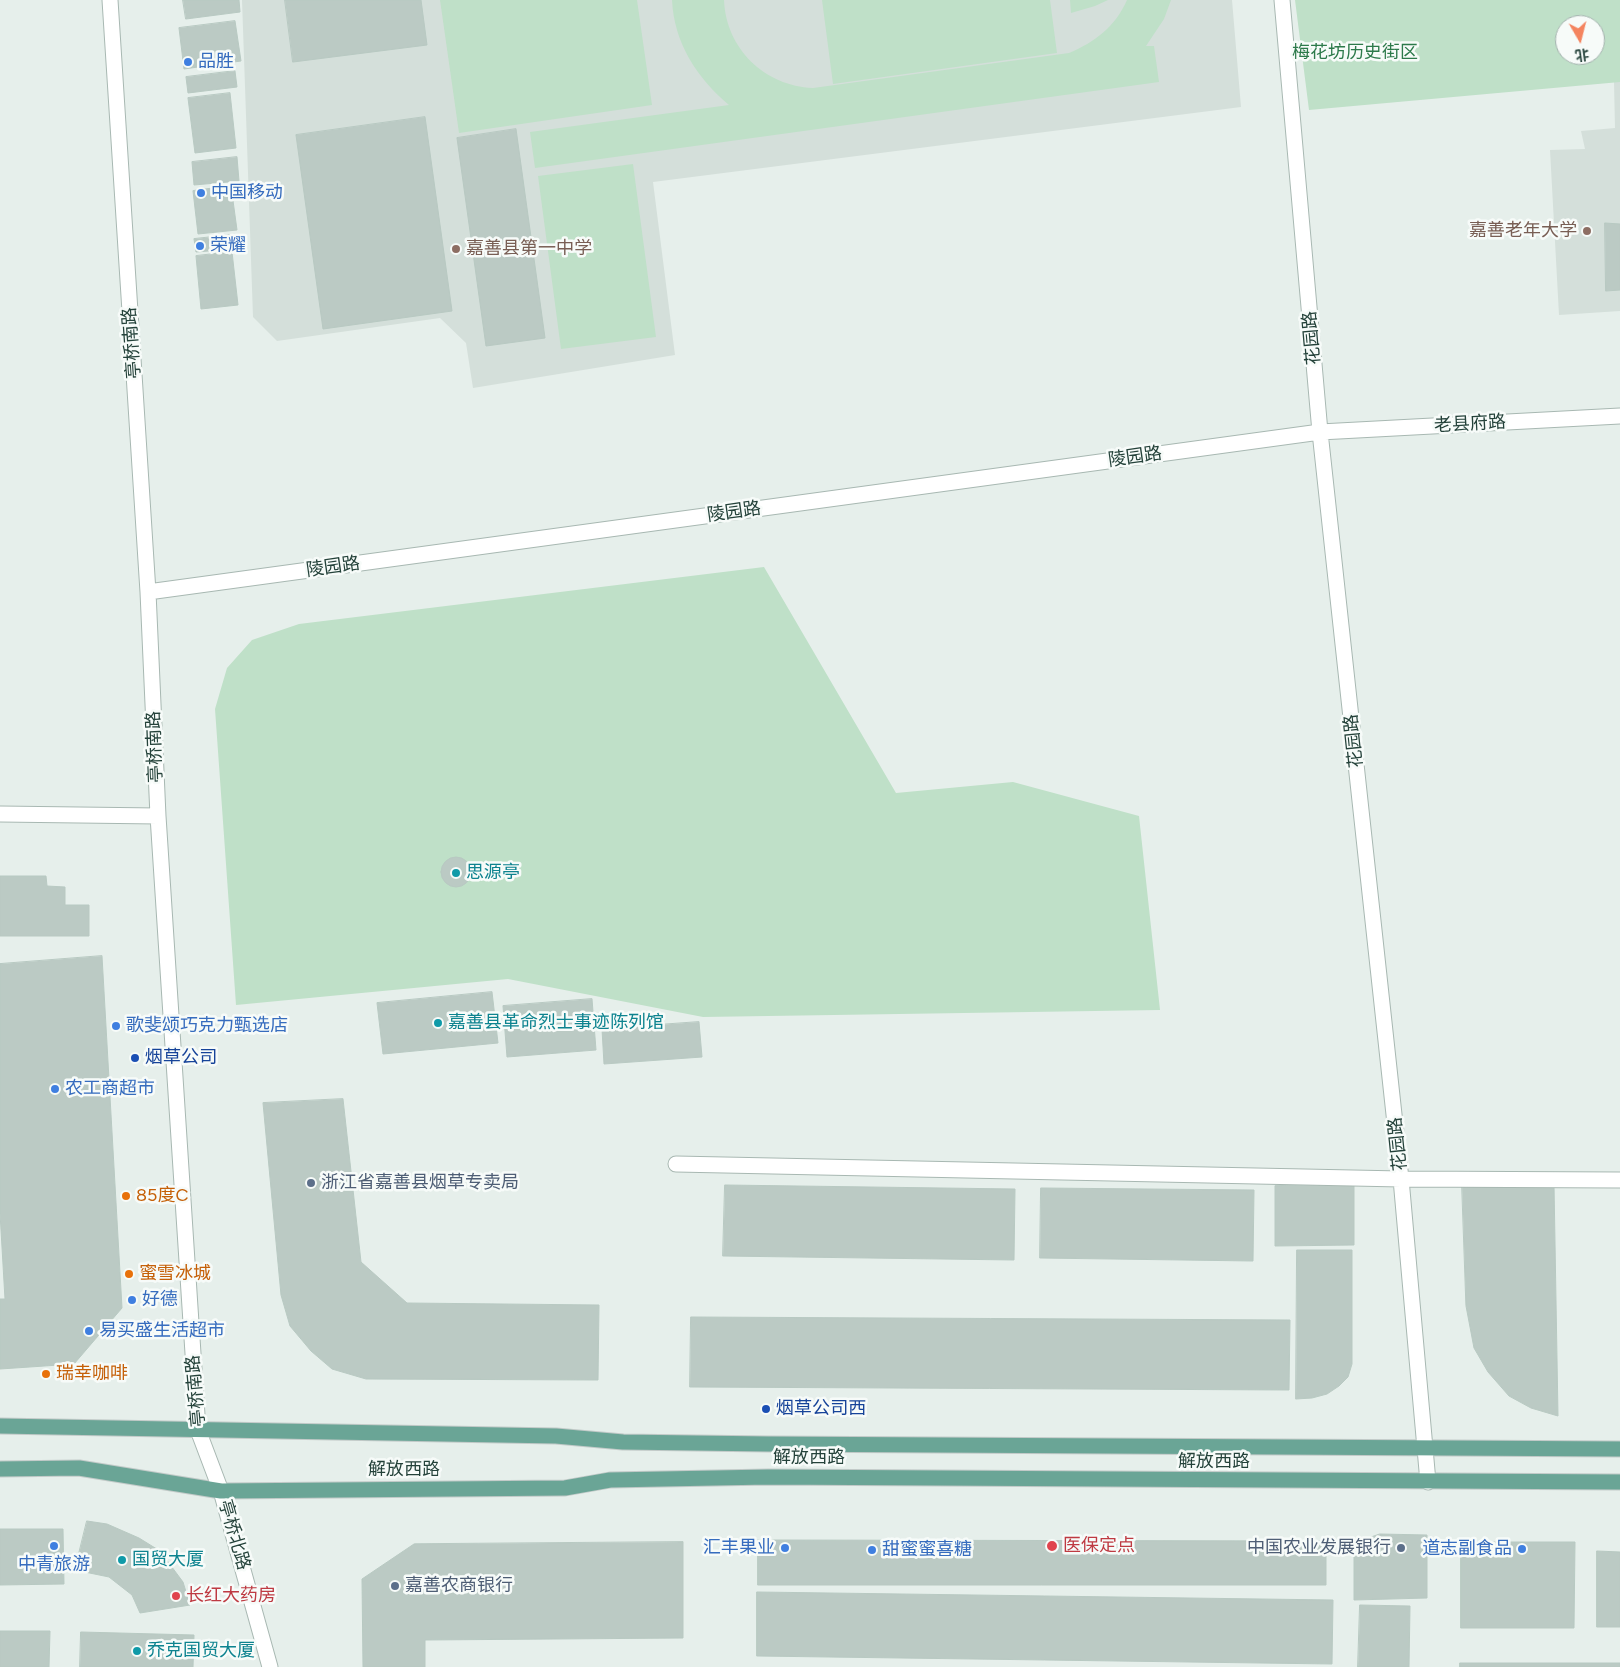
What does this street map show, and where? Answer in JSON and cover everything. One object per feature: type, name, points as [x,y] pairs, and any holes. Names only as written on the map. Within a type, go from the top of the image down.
[{"type":"main road","name":"解放西路","points":[[0,1426],[556,1436],[642,1442],[1620,1450]]},
{"type":"main road","name":"解放西路","points":[[0,1469],[79,1468],[222,1490],[565,1488],[610,1480],[768,1477],[1620,1482]]},
{"type":"street","name":"亭桥南路","points":[[110,0],[148,592],[158,816],[198,1430],[222,1490]]},
{"type":"street","name":"花园路","points":[[1282,0],[1320,432],[1401,1179],[1428,1482]]},
{"type":"street","name":"老县府路","points":[[1320,432],[1620,416]]},
{"type":"street","name":"陵园路","points":[[148,592],[1320,432]]},
{"type":"street","points":[[0,814],[158,816]]},
{"type":"street","points":[[676,1164],[1401,1179],[1620,1180]]},
{"type":"street","name":"亭桥北路","points":[[222,1490],[270,1667]]},
{"type":"shaded area","name":"嘉善县第一中学","points":[[242,0],[1232,0],[1241,107],[653,182],[675,355],[473,388],[466,343],[440,318],[277,341],[253,317]]},
{"type":"shaded area","name":"嘉善老年大学","points":[[1614,82],[1620,82],[1620,311],[1559,315],[1550,150],[1585,149],[1581,131],[1615,128]]},
{"type":"green space","points":[[440,0],[637,0],[652,105],[459,133]]},
{"type":"green space","points":[[672,0],[724,0],[726,18],[732,34],[740,49],[751,62],[779,80],[795,86],[813,88],[1069,53],[1096,39],[1103,33],[1117,18],[1127,0],[1171,0],[1164,19],[1146,46],[1154,46],[1159,82],[535,168],[530,132],[729,105],[717,95],[689,58],[677,31]]},
{"type":"green space","points":[[822,0],[1050,0],[1057,53],[833,84]]},
{"type":"green space","points":[[1070,0],[1108,0],[1071,13]]},
{"type":"green space","name":"梅花坊历史街区","points":[[1295,0],[1620,0],[1620,82],[1309,110]]},
{"type":"green space","points":[[633,164],[656,337],[561,349],[538,176]]},
{"type":"green space","points":[[764,567],[896,793],[1013,782],[1139,816],[1160,1010],[703,1017],[508,979],[236,1005],[215,709],[227,668],[252,640],[299,624]]},
{"type":"building","points":[[183,0],[239,0],[240,12],[186,19]]},
{"type":"building","points":[[285,0],[421,0],[427,45],[293,62]]},
{"type":"building","points":[[235,21],[241,61],[184,69],[179,28]]},
{"type":"building","points":[[235,71],[237,87],[188,93],[186,77]]},
{"type":"building","points":[[230,93],[236,148],[195,153],[188,98]]},
{"type":"building","points":[[425,117],[452,311],[323,329],[296,135]]},
{"type":"building","points":[[516,129],[545,338],[486,346],[457,138]]},
{"type":"building","points":[[237,157],[239,181],[194,185],[192,162]]},
{"type":"building","points":[[231,186],[237,230],[198,234],[193,191]]},
{"type":"building","points":[[1605,223],[1620,224],[1620,290],[1606,291]]},
{"type":"building","points":[[231,235],[233,249],[196,252],[194,239]]},
{"type":"building","points":[[232,252],[238,305],[201,309],[196,256]]},
{"type":"building","name":"思源亭","points":[[456,857],[462,858],[470,866],[470,878],[462,886],[456,887],[450,886],[442,878],[441,872],[442,866],[450,858]]},
{"type":"building","points":[[0,876],[46,876],[47,886],[65,887],[65,905],[89,905],[89,936],[0,936]]},
{"type":"building","name":"农工商超市","points":[[102,956],[122,1308],[74,1364],[0,1369],[0,1299],[5,1299],[0,1213],[0,964]]},
{"type":"building","name":"嘉善县革命烈士事迹陈列馆","points":[[492,992],[498,1043],[383,1054],[377,1003]]},
{"type":"building","points":[[592,999],[596,1050],[507,1057],[503,1006]]},
{"type":"building","points":[[699,1022],[702,1057],[604,1064],[602,1029]]},
{"type":"building","name":"浙江省嘉善县烟草专卖局","points":[[343,1099],[361,1262],[407,1303],[599,1305],[598,1380],[366,1379],[332,1369],[311,1351],[290,1326],[281,1295],[263,1103]]},
{"type":"building","points":[[1462,1184],[1554,1185],[1558,1416],[1531,1408],[1509,1396],[1488,1372],[1474,1348],[1466,1306]]},
{"type":"building","points":[[725,1185],[1015,1189],[1014,1260],[723,1256]]},
{"type":"building","points":[[1354,1185],[1354,1245],[1275,1246],[1275,1186]]},
{"type":"building","points":[[1041,1188],[1254,1190],[1253,1261],[1040,1258]]},
{"type":"building","points":[[1297,1250],[1352,1250],[1352,1364],[1348,1377],[1327,1394],[1312,1398],[1296,1399]]},
{"type":"building","points":[[691,1317],[1290,1320],[1289,1390],[690,1387]]},
{"type":"building","name":"国贸大厦","points":[[87,1521],[107,1524],[139,1538],[160,1551],[183,1582],[190,1605],[140,1613],[132,1595],[109,1577],[75,1570]]},
{"type":"building","points":[[0,1529],[63,1529],[64,1584],[0,1585]]},
{"type":"building","points":[[1380,1534],[1427,1535],[1427,1598],[1354,1600],[1354,1550],[1363,1540]]},
{"type":"building","points":[[758,1540],[1326,1541],[1326,1585],[758,1585]]},
{"type":"building","points":[[683,1542],[683,1638],[425,1640],[425,1667],[363,1667],[362,1579],[414,1544]]},
{"type":"building","points":[[1461,1542],[1575,1542],[1574,1628],[1461,1628]]},
{"type":"building","points":[[1597,1551],[1620,1552],[1620,1627],[1597,1627]]},
{"type":"building","points":[[757,1592],[1333,1600],[1332,1664],[757,1656]]},
{"type":"building","points":[[1360,1605],[1410,1606],[1409,1667],[1358,1667]]},
{"type":"building","points":[[0,1631],[50,1631],[49,1667],[0,1667]]},
{"type":"building","name":"乔克国贸大厦","points":[[81,1632],[194,1635],[193,1667],[80,1667]]},
{"type":"building","points":[[1460,1663],[1620,1663],[1620,1667],[1460,1667]]},
{"type":"place","name":"品胜","points":[[188,62]]},
{"type":"place","name":"中国移动","points":[[201,193]]},
{"type":"place","name":"嘉善老年大学","points":[[1587,231]]},
{"type":"place","name":"荣耀","points":[[200,246]]},
{"type":"place","name":"嘉善县第一中学","points":[[456,249]]},
{"type":"place","name":"思源亭","points":[[456,873]]},
{"type":"place","name":"嘉善县革命烈士事迹陈列馆","points":[[438,1023]]},
{"type":"place","name":"歌斐颂巧克力甄选店","points":[[116,1026]]},
{"type":"place","name":"烟草公司","points":[[135,1058]]},
{"type":"place","name":"农工商超市","points":[[55,1089]]},
{"type":"place","name":"浙江省嘉善县烟草专卖局","points":[[311,1183]]},
{"type":"place","name":"85度C","points":[[126,1196]]},
{"type":"place","name":"蜜雪冰城","points":[[129,1274]]},
{"type":"place","name":"好德","points":[[132,1300]]},
{"type":"place","name":"易买盛生活超市","points":[[89,1331]]},
{"type":"place","name":"瑞幸咖啡","points":[[46,1374]]},
{"type":"place","name":"烟草公司西","points":[[766,1409]]},
{"type":"place","name":"中青旅游","points":[[54,1546]]},
{"type":"place","name":"医保定点","points":[[1052,1546]]},
{"type":"place","name":"汇丰果业","points":[[785,1548]]},
{"type":"place","name":"中国农业发展银行","points":[[1401,1548]]},
{"type":"place","name":"道志副食品","points":[[1522,1549]]},
{"type":"place","name":"甜蜜蜜喜糖","points":[[872,1550]]},
{"type":"place","name":"国贸大厦","points":[[122,1560]]},
{"type":"place","name":"嘉善农商银行","points":[[395,1586]]},
{"type":"place","name":"长红大药房","points":[[176,1596]]},
{"type":"place","name":"乔克国贸大厦","points":[[137,1651]]}]
